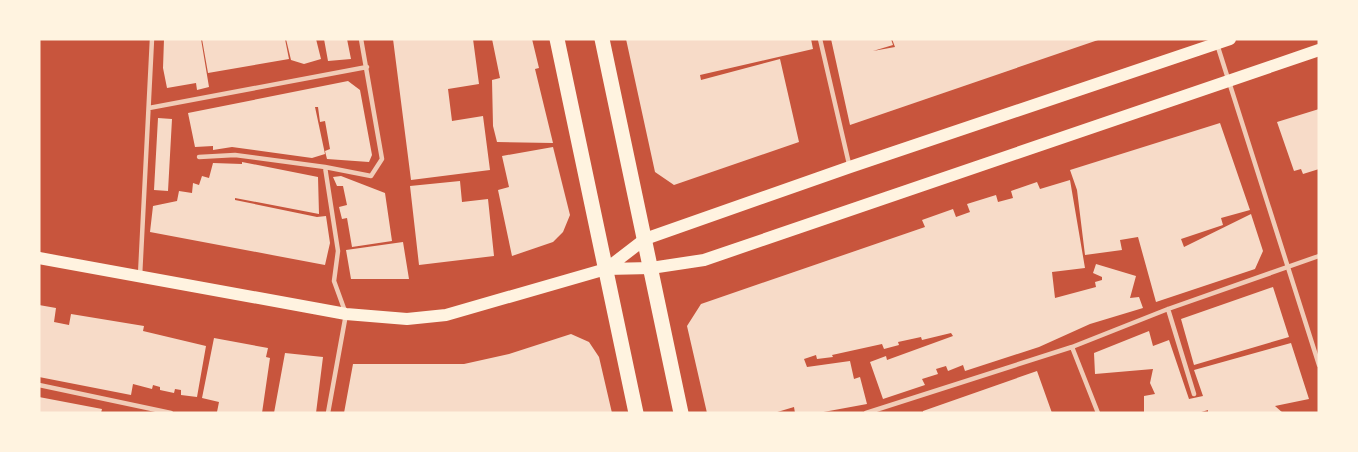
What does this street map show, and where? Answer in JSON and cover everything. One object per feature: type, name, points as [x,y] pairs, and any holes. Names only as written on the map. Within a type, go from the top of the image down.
[{"type":"main road","points":[[557,39],[636,413]]},
{"type":"main road","points":[[602,39],[681,413]]},
{"type":"main road","points":[[606,269],[645,239],[1216,41],[1230,39]]},
{"type":"main road","points":[[39,258],[346,314],[407,320],[447,315],[606,269],[651,268],[704,260],[1319,50]]},
{"type":"lane","points":[[140,276],[152,39]]},
{"type":"lane","points":[[199,158],[235,155],[325,167],[371,176],[382,159],[361,39]]},
{"type":"lane","points":[[820,39],[850,167]]},
{"type":"lane","points":[[1216,41],[1319,365]]},
{"type":"lane","points":[[149,108],[367,67]]},
{"type":"lane","points":[[325,167],[338,251],[334,281],[346,314],[328,413]]},
{"type":"lane","points":[[866,413],[1072,347],[1168,309],[1319,256]]},
{"type":"lane","points":[[1168,309],[1194,394]]},
{"type":"lane","points":[[1072,347],[1098,413]]},
{"type":"lane","points":[[39,385],[171,413]]},
{"type":"building","points":[[164,39],[201,39],[209,87],[197,90],[196,83],[167,88],[163,68]]},
{"type":"building","points":[[202,39],[285,39],[289,59],[208,73]]},
{"type":"building","points":[[286,39],[316,39],[321,59],[304,64],[291,60]]},
{"type":"building","points":[[324,39],[347,39],[351,59],[328,61]]},
{"type":"building","points":[[393,39],[473,39],[479,84],[448,89],[452,121],[483,116],[490,170],[411,180]]},
{"type":"building","points":[[492,39],[532,39],[539,68],[535,69],[553,143],[497,142],[493,126],[492,80],[500,78]]},
{"type":"building","points":[[626,39],[811,39],[813,49],[700,75],[701,80],[780,59],[799,142],[674,185],[655,172]]},
{"type":"building","points":[[831,39],[891,39],[893,45],[873,51],[895,47],[892,39],[1101,39],[850,125]]},
{"type":"building","points":[[348,81],[360,90],[372,155],[369,162],[327,159],[325,151],[330,149],[325,121],[320,122],[318,107],[315,107],[325,154],[312,158],[232,147],[213,150],[213,146],[195,147],[188,113]]},
{"type":"building","points":[[1319,109],[1319,169],[1303,174],[1301,169],[1294,171],[1277,122]]},
{"type":"building","points":[[158,118],[172,119],[168,191],[154,190]]},
{"type":"building","points":[[1220,123],[1250,210],[1221,218],[1223,225],[1181,239],[1184,247],[1251,214],[1263,251],[1255,269],[1156,302],[1138,237],[1120,240],[1122,250],[1085,255],[1077,190],[1070,170]]},
{"type":"building","points":[[553,147],[570,215],[563,232],[553,242],[512,256],[498,190],[509,187],[502,156]]},
{"type":"building","points":[[242,162],[318,177],[319,214],[235,198],[235,200],[317,217],[326,216],[330,243],[325,265],[150,232],[153,206],[177,201],[179,191],[192,193],[193,183],[199,185],[202,176],[209,178],[213,163],[242,164]]},
{"type":"building","points":[[341,176],[385,193],[392,241],[352,247],[347,218],[342,219],[339,207],[347,205],[343,186],[337,186],[333,177]]},
{"type":"building","points":[[1070,180],[1085,268],[1052,272],[1055,298],[1096,287],[1095,282],[1102,280],[1102,277],[1093,273],[1096,264],[1136,276],[1130,298],[1139,297],[1143,308],[1090,324],[1039,347],[965,371],[963,365],[948,371],[946,366],[936,369],[938,374],[922,379],[925,385],[883,399],[870,362],[886,356],[887,360],[953,336],[951,333],[922,340],[921,337],[898,342],[899,345],[884,349],[882,344],[832,355],[833,357],[817,359],[816,355],[804,359],[807,367],[850,361],[854,379],[860,377],[867,404],[818,413],[795,413],[794,407],[774,413],[707,413],[687,326],[701,304],[925,227],[922,220],[953,209],[956,217],[970,212],[967,204],[996,195],[998,202],[1013,198],[1011,191],[1037,182],[1040,189]]},
{"type":"building","points":[[460,181],[462,202],[488,199],[494,256],[419,265],[410,186]]},
{"type":"building","points":[[403,242],[409,279],[351,279],[346,250]]},
{"type":"building","points":[[1273,287],[1289,337],[1194,365],[1181,319]]},
{"type":"building","points":[[39,305],[56,308],[54,322],[69,325],[71,314],[144,326],[143,331],[206,346],[197,397],[181,395],[181,390],[175,389],[174,393],[160,390],[160,387],[153,385],[152,389],[133,384],[131,395],[39,377]]},
{"type":"building","points":[[1149,331],[1153,346],[1169,340],[1189,399],[1203,396],[1194,370],[1291,343],[1309,399],[1275,406],[1283,413],[1208,413],[1208,410],[1198,413],[1144,413],[1144,396],[1155,394],[1150,383],[1153,369],[1095,374],[1094,353]]},
{"type":"building","points":[[571,334],[589,342],[599,357],[612,413],[344,413],[353,364],[464,364],[509,354]]},
{"type":"building","points":[[214,338],[268,348],[266,357],[270,358],[262,413],[217,412],[219,402],[202,398]]},
{"type":"building","points":[[285,353],[323,357],[316,413],[274,413]]},
{"type":"building","points":[[1037,371],[1052,413],[923,413],[923,411]]},
{"type":"building","points":[[39,397],[102,409],[101,413],[39,413]]}]
